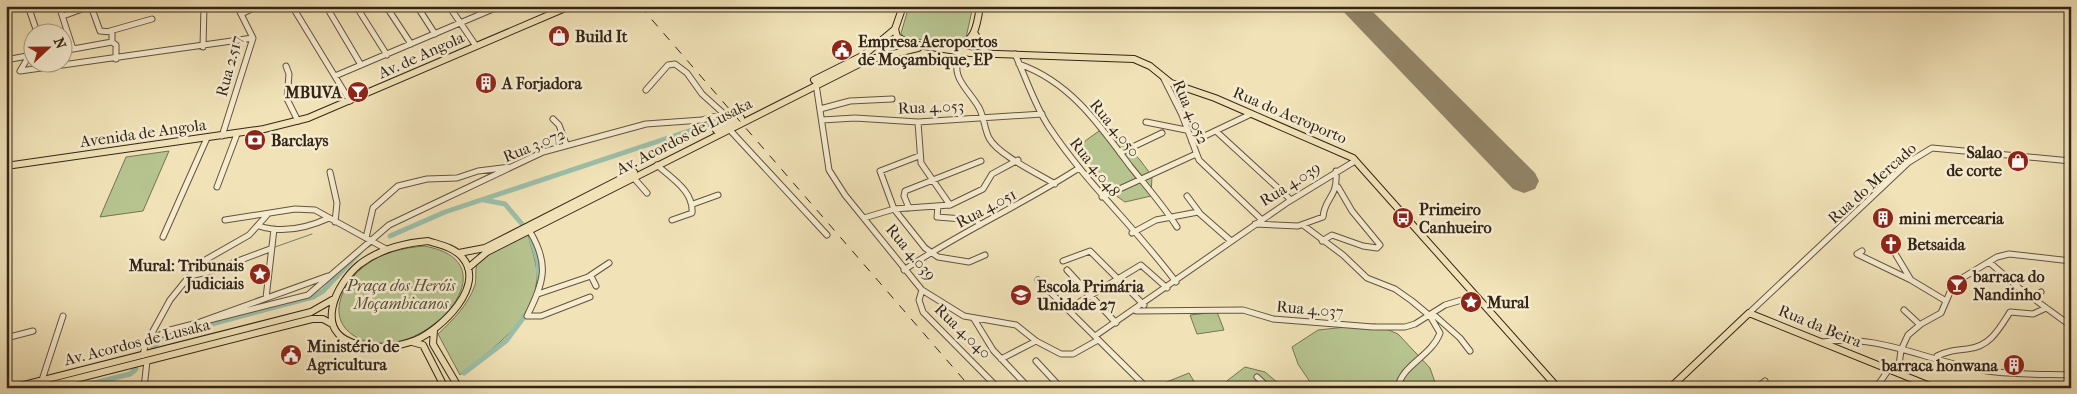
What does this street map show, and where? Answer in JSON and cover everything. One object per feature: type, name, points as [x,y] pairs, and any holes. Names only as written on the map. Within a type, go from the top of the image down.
[{"type":"main road","name":"Av. de Angola","points":[[283,125],[298,122],[350,101],[570,6]]},
{"type":"main road","points":[[895,29],[902,6]]},
{"type":"main road","points":[[949,50],[967,45],[975,34],[980,6]]},
{"type":"main road","name":"Rua do Aeroporto","points":[[895,29],[900,40],[922,47],[959,52],[1134,59],[1150,66],[1171,82],[1215,98],[1333,148],[1355,161],[1558,388]]},
{"type":"main road","name":"Av. Acordos de Lusaka","points":[[459,253],[485,248],[864,55],[895,29]]},
{"type":"main road","points":[[975,34],[987,54]]},
{"type":"main road","name":"Av. Acordos de Lusaka","points":[[468,268],[487,252],[816,84],[878,56],[922,47]]},
{"type":"main road","name":"Avenida de Angola","points":[[6,166],[236,134],[283,125]]},
{"type":"main road","points":[[428,241],[450,247],[459,253],[468,268],[467,289],[462,300],[446,321],[434,330],[411,342],[393,347],[360,347],[347,342],[338,334],[332,324],[331,308],[333,299],[347,275],[372,256],[386,249],[414,242],[428,241]]},
{"type":"main road","points":[[268,327],[319,310],[333,299]]},
{"type":"main road","points":[[1670,388],[1749,313]]},
{"type":"main road","name":"Rua da Beira","points":[[1749,313],[1935,388]]},
{"type":"main road","points":[[268,327],[316,319],[332,324]]},
{"type":"main road","name":"Av. Acordos de Lusaka","points":[[40,388],[145,358],[268,327]]},
{"type":"main road","points":[[434,330],[433,344],[459,388]]},
{"type":"main road","points":[[411,342],[423,345],[445,388]]},
{"type":"main road","name":"Av. Acordos de Lusaka","points":[[12,388],[145,358]]},
{"type":"street","points":[[28,6],[34,22]]},
{"type":"street","points":[[58,6],[73,49],[112,42]]},
{"type":"street","points":[[63,16],[90,6],[100,31],[110,31],[152,19]]},
{"type":"street","points":[[203,46],[206,32],[202,19],[205,11],[204,6]]},
{"type":"street","name":"Rua 2.517","points":[[222,136],[253,38],[237,6]]},
{"type":"street","points":[[241,14],[258,6]]},
{"type":"street","points":[[292,6],[350,101]]},
{"type":"street","points":[[326,6],[361,65]]},
{"type":"street","points":[[356,6],[387,55]]},
{"type":"street","points":[[386,6],[411,44]]},
{"type":"street","points":[[417,6],[436,34]]},
{"type":"street","points":[[449,6],[476,46]]},
{"type":"street","points":[[485,6],[489,11]]},
{"type":"street","points":[[335,76],[500,6]]},
{"type":"street","points":[[110,31],[112,42],[116,45],[116,59]]},
{"type":"street","points":[[72,64],[253,38]]},
{"type":"street","points":[[959,52],[955,66],[956,72],[971,99],[978,106],[994,146],[1054,184]]},
{"type":"street","name":"Rua 4.048","points":[[1014,54],[1048,126],[1102,197],[1162,263],[1176,282]]},
{"type":"street","points":[[6,60],[22,57]]},
{"type":"street","points":[[646,90],[668,65],[675,64],[687,73],[702,94],[733,122]]},
{"type":"street","name":"Rua 4.050","points":[[1019,64],[1038,71],[1067,90],[1120,153],[1177,227]]},
{"type":"street","points":[[286,66],[289,74],[287,99],[298,122]]},
{"type":"street","name":"Rua 4.052","points":[[1163,77],[1182,115],[1196,154],[1221,183],[1261,219]]},
{"type":"street","name":"Rua 4.039","points":[[816,84],[829,170],[837,184],[904,270],[922,290],[938,302],[974,319],[1016,325],[1036,342],[1052,351],[1069,355],[1136,311],[1261,219],[1355,161]]},
{"type":"street","points":[[820,110],[850,101],[892,99]]},
{"type":"street","name":"Rua 3.072","points":[[196,325],[308,295],[368,239],[398,219],[566,144],[646,124],[702,120],[723,114]]},
{"type":"street","name":"Rua 4.053","points":[[822,120],[855,118],[918,122],[1042,114]]},
{"type":"street","points":[[1192,142],[1251,114]]},
{"type":"street","points":[[553,119],[561,130],[566,144]]},
{"type":"street","points":[[918,122],[919,156],[933,181],[950,205]]},
{"type":"street","points":[[1146,122],[1186,130]]},
{"type":"street","points":[[729,129],[827,234]]},
{"type":"street","points":[[1216,132],[1291,200]]},
{"type":"street","points":[[1120,153],[1162,133]]},
{"type":"street","points":[[217,187],[236,134]]},
{"type":"street","points":[[163,238],[207,138]]},
{"type":"street","name":"Rua do Mercado","points":[[1749,313],[1897,173],[1924,151],[1932,148],[2071,161]]},
{"type":"street","points":[[1102,197],[1196,154]]},
{"type":"street","points":[[919,156],[880,171],[894,209],[925,248],[931,252],[943,258],[969,262],[985,255]]},
{"type":"street","points":[[864,218],[894,209],[950,205],[982,190],[986,180],[993,173],[1018,160]]},
{"type":"street","points":[[909,208],[903,193],[981,161]]},
{"type":"street","points":[[657,165],[688,195],[693,204],[692,212],[684,217],[672,220]]},
{"type":"street","points":[[368,239],[373,208],[398,186],[427,179],[457,178],[483,170],[511,167]]},
{"type":"street","name":"Rua 4.051","points":[[904,270],[931,252],[1080,168]]},
{"type":"street","points":[[1322,241],[1332,236],[1363,246],[1377,248],[1380,245],[1352,211],[1338,187],[1336,171]]},
{"type":"street","points":[[330,172],[337,203],[336,222]]},
{"type":"street","points":[[633,177],[647,193]]},
{"type":"street","points":[[1255,224],[1303,225],[1323,217],[1324,207],[1333,199],[1338,187]]},
{"type":"street","points":[[693,204],[718,195]]},
{"type":"street","points":[[1186,196],[1200,213],[1231,240]]},
{"type":"street","points":[[938,206],[937,217],[975,220],[980,225]]},
{"type":"street","points":[[224,220],[306,209],[322,213],[386,249]]},
{"type":"street","points":[[1132,232],[1168,214],[1179,216],[1200,213]]},
{"type":"street","points":[[144,388],[146,342],[170,300],[204,259],[244,238],[259,226],[267,215]]},
{"type":"street","points":[[259,226],[274,229],[308,226],[329,218]]},
{"type":"street","points":[[1303,225],[1343,255],[1367,278],[1395,289],[1431,314],[1460,338],[1470,352]]},
{"type":"street","points":[[266,298],[270,249],[274,229]]},
{"type":"street","points":[[529,230],[540,245],[544,264],[543,279],[527,316],[541,316],[590,297]]},
{"type":"street","points":[[190,276],[211,271],[270,249]]},
{"type":"street","points":[[1062,261],[1090,251],[1144,305]]},
{"type":"street","points":[[1862,251],[1857,254],[1911,280],[1946,301]]},
{"type":"street","points":[[1898,373],[1899,350],[1918,323],[1941,313],[1954,283],[1989,262],[2009,254],[2071,261]]},
{"type":"street","points":[[1896,255],[1911,280]]},
{"type":"street","points":[[1989,262],[2071,326]]},
{"type":"street","points":[[538,294],[591,276],[603,270],[609,263]]},
{"type":"street","points":[[1068,308],[1142,264],[1167,288]]},
{"type":"street","points":[[1067,270],[1116,323]]},
{"type":"street","points":[[146,342],[170,330],[196,325],[209,317],[331,275]]},
{"type":"street","points":[[591,276],[596,286]]},
{"type":"street","points":[[1038,280],[1145,387]]},
{"type":"street","name":"Rua 4.040","points":[[922,290],[919,300],[923,312],[998,388]]},
{"type":"street","points":[[2032,297],[2041,292]]},
{"type":"street","name":"Rua 4.037","points":[[1136,311],[1243,310],[1273,319],[1373,327],[1411,326],[1453,302],[1475,296]]},
{"type":"street","points":[[245,305],[246,312]]},
{"type":"street","points":[[1936,359],[1937,356],[1952,349],[1969,349],[1988,342],[1997,333],[2010,312],[2033,314],[2046,308]]},
{"type":"street","points":[[1904,310],[1918,323]]},
{"type":"street","points":[[1398,388],[1399,380],[1436,344],[1440,333],[1431,314]]},
{"type":"street","points":[[42,380],[63,316]]},
{"type":"street","points":[[974,319],[982,335],[1001,359],[1029,388]]},
{"type":"street","points":[[6,338],[33,331]]},
{"type":"street","points":[[1823,342],[1834,339],[1899,350],[1978,369],[2071,375]]},
{"type":"street","points":[[1001,359],[1036,342]]},
{"type":"street","points":[[1036,361],[1061,388]]},
{"type":"street","points":[[1876,388],[1889,369]]},
{"type":"street","points":[[1257,377],[1269,388]]},
{"type":"street","points":[[1756,388],[1764,381]]},
{"type":"green space","points":[[909,6],[973,6],[965,42],[904,38],[901,33]]},
{"type":"green space","points":[[1099,131],[1118,136],[1140,160],[1152,176],[1151,196],[1125,202],[1105,188],[1079,153],[1085,141]]},
{"type":"green space","points":[[169,151],[143,211],[100,217],[126,157]]},
{"type":"green space","points":[[528,235],[535,258],[537,273],[535,290],[530,305],[521,319],[498,344],[460,375],[438,334],[464,306],[475,285],[477,265],[482,258],[508,243]]},
{"type":"green space","name":"Praça dos Heróis Moçambicanos","points":[[424,246],[451,256],[462,271],[461,289],[451,307],[434,324],[412,337],[388,344],[365,341],[352,334],[343,326],[339,316],[339,305],[342,294],[356,274],[366,265],[386,254],[401,249]]},
{"type":"green space","points":[[1217,312],[1224,330],[1197,334],[1190,315]]},
{"type":"green space","points":[[1375,324],[1398,334],[1430,368],[1437,388],[1314,388],[1298,364],[1292,347],[1318,330]]},
{"type":"green space","points":[[1245,367],[1265,372],[1284,388],[1223,388],[1228,380]]},
{"type":"green space","points":[[1189,373],[1198,388],[1161,388],[1159,385]]},
{"type":"waterway","points":[[390,236],[445,212],[728,118]]},
{"type":"waterway","points":[[484,200],[505,204],[522,224]]},
{"type":"waterway","points":[[275,247],[312,234]]},
{"type":"waterway","points":[[531,238],[538,261],[539,279]]},
{"type":"waterway","points":[[365,249],[372,245]]},
{"type":"waterway","points":[[153,348],[162,338],[174,334],[313,297],[323,291],[360,252]]},
{"type":"waterway","points":[[153,348],[162,338],[174,334],[313,297],[323,291],[358,255]]},
{"type":"waterway","points":[[464,373],[506,341],[527,313]]},
{"type":"waterway","points":[[74,388],[130,374],[136,369]]},
{"type":"runway","points":[[1351,6],[1524,181]]},
{"type":"railway","points":[[640,6],[971,388]]},
{"type":"place","name":"Build It","points":[[559,36]]},
{"type":"place","name":"Empresa Aeroportos de Moçambique, EP","points":[[842,50]]},
{"type":"place","name":"A Forjadora","points":[[486,83]]},
{"type":"place","name":"MBUVA","points":[[358,92]]},
{"type":"place","name":"Barclays","points":[[255,140]]},
{"type":"place","name":"Salao de corte","points":[[2018,161]]},
{"type":"place","name":"Primeiro Canhueiro","points":[[1403,218]]},
{"type":"place","name":"mini mercearia","points":[[1883,218]]},
{"type":"place","name":"Betsaida","points":[[1891,244]]},
{"type":"place","name":"Mural: Tribunais Judiciais","points":[[260,274]]},
{"type":"place","name":"barraca do Nandinho","points":[[1957,285]]},
{"type":"place","name":"Escola Primária Unidade 27","points":[[1021,295]]},
{"type":"place","name":"Mural","points":[[1471,302]]},
{"type":"place","name":"Ministério de Agricultura","points":[[291,355]]},
{"type":"place","name":"barraca honwana","points":[[2014,365]]}]
